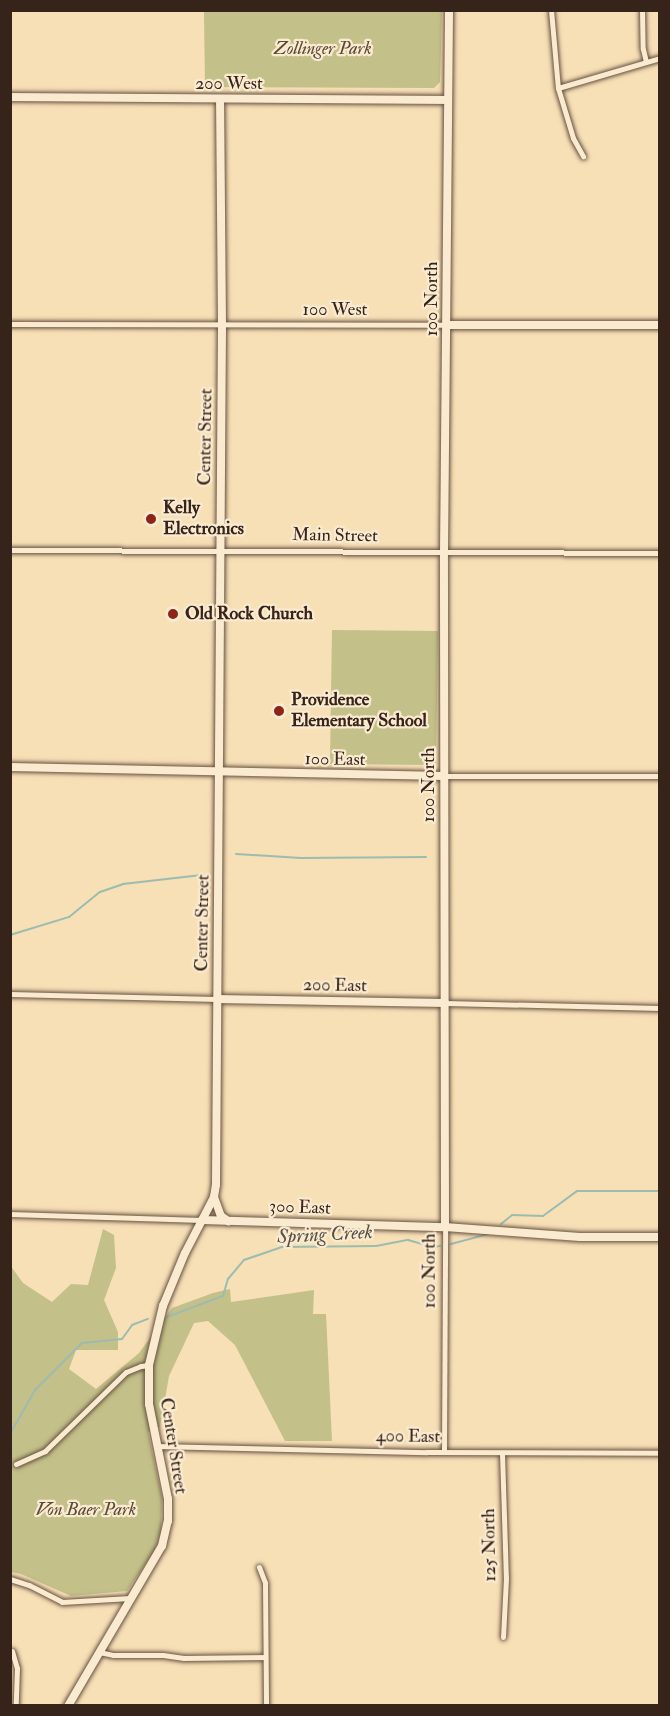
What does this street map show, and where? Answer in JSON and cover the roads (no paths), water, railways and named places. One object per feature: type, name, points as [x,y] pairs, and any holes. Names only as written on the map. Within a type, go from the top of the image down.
[{"type":"street","name":"100 North","points":[[444,1452],[444,554],[449,10]]},
{"type":"street","points":[[551,10],[558,88],[573,138],[583,156]]},
{"type":"street","points":[[642,10],[643,49],[646,62]]},
{"type":"street","points":[[558,88],[660,58]]},
{"type":"street","name":"200 West","points":[[10,97],[448,100]]},
{"type":"street","name":"Center Street","points":[[68,1706],[162,1546],[168,1521],[168,1499],[149,1404],[149,1365],[163,1306],[185,1253],[214,1197],[220,773],[222,325],[220,99]]},
{"type":"street","name":"100 West","points":[[10,324],[660,325]]},
{"type":"street","name":"Main Street","points":[[10,550],[220,549],[444,554],[660,553]]},
{"type":"street","name":"100 East","points":[[10,767],[220,773],[660,776]]},
{"type":"street","name":"200 East","points":[[10,994],[660,1008]]},
{"type":"street","points":[[214,1197],[221,1216],[228,1221]]},
{"type":"street","name":"300 East","points":[[10,1214],[445,1227],[580,1237],[660,1237]]},
{"type":"street","points":[[16,1464],[45,1451],[126,1372],[149,1365]]},
{"type":"street","name":"400 East","points":[[156,1446],[502,1453],[660,1453]]},
{"type":"street","name":"125 North","points":[[502,1453],[506,1578],[503,1637]]},
{"type":"street","points":[[259,1567],[265,1583],[266,1706]]},
{"type":"street","points":[[10,1579],[29,1585],[62,1602],[130,1598]]},
{"type":"street","points":[[12,1651],[17,1668],[16,1706]]},
{"type":"street","points":[[99,1652],[113,1655],[163,1655],[184,1658],[265,1657]]},
{"type":"waterway","points":[[236,854],[301,858],[426,857]]},
{"type":"waterway","points":[[10,935],[69,917],[100,892],[123,884],[201,875]]},
{"type":"waterway","name":"Spring Creek","points":[[501,1224],[512,1215],[543,1216],[577,1191],[659,1191]]},
{"type":"waterway","name":"Spring Creek","points":[[451,1244],[489,1234]]},
{"type":"waterway","name":"Spring Creek","points":[[167,1317],[223,1296],[228,1279],[244,1260],[282,1247],[376,1246],[408,1240],[432,1247],[440,1246]]},
{"type":"waterway","name":"Spring Creek","points":[[10,1434],[35,1390],[82,1343],[122,1339],[132,1325],[148,1319]]},
{"type":"place","name":"Kelly Electronics","points":[[151,519]]},
{"type":"place","name":"Old Rock Church","points":[[173,614]]},
{"type":"place","name":"Providence Elementary School","points":[[279,711]]},
{"type":"park label","name":"Zollinger Park","points":[[323,49]]},
{"type":"park label","name":"Von Baer Park","points":[[86,1510]]}]
